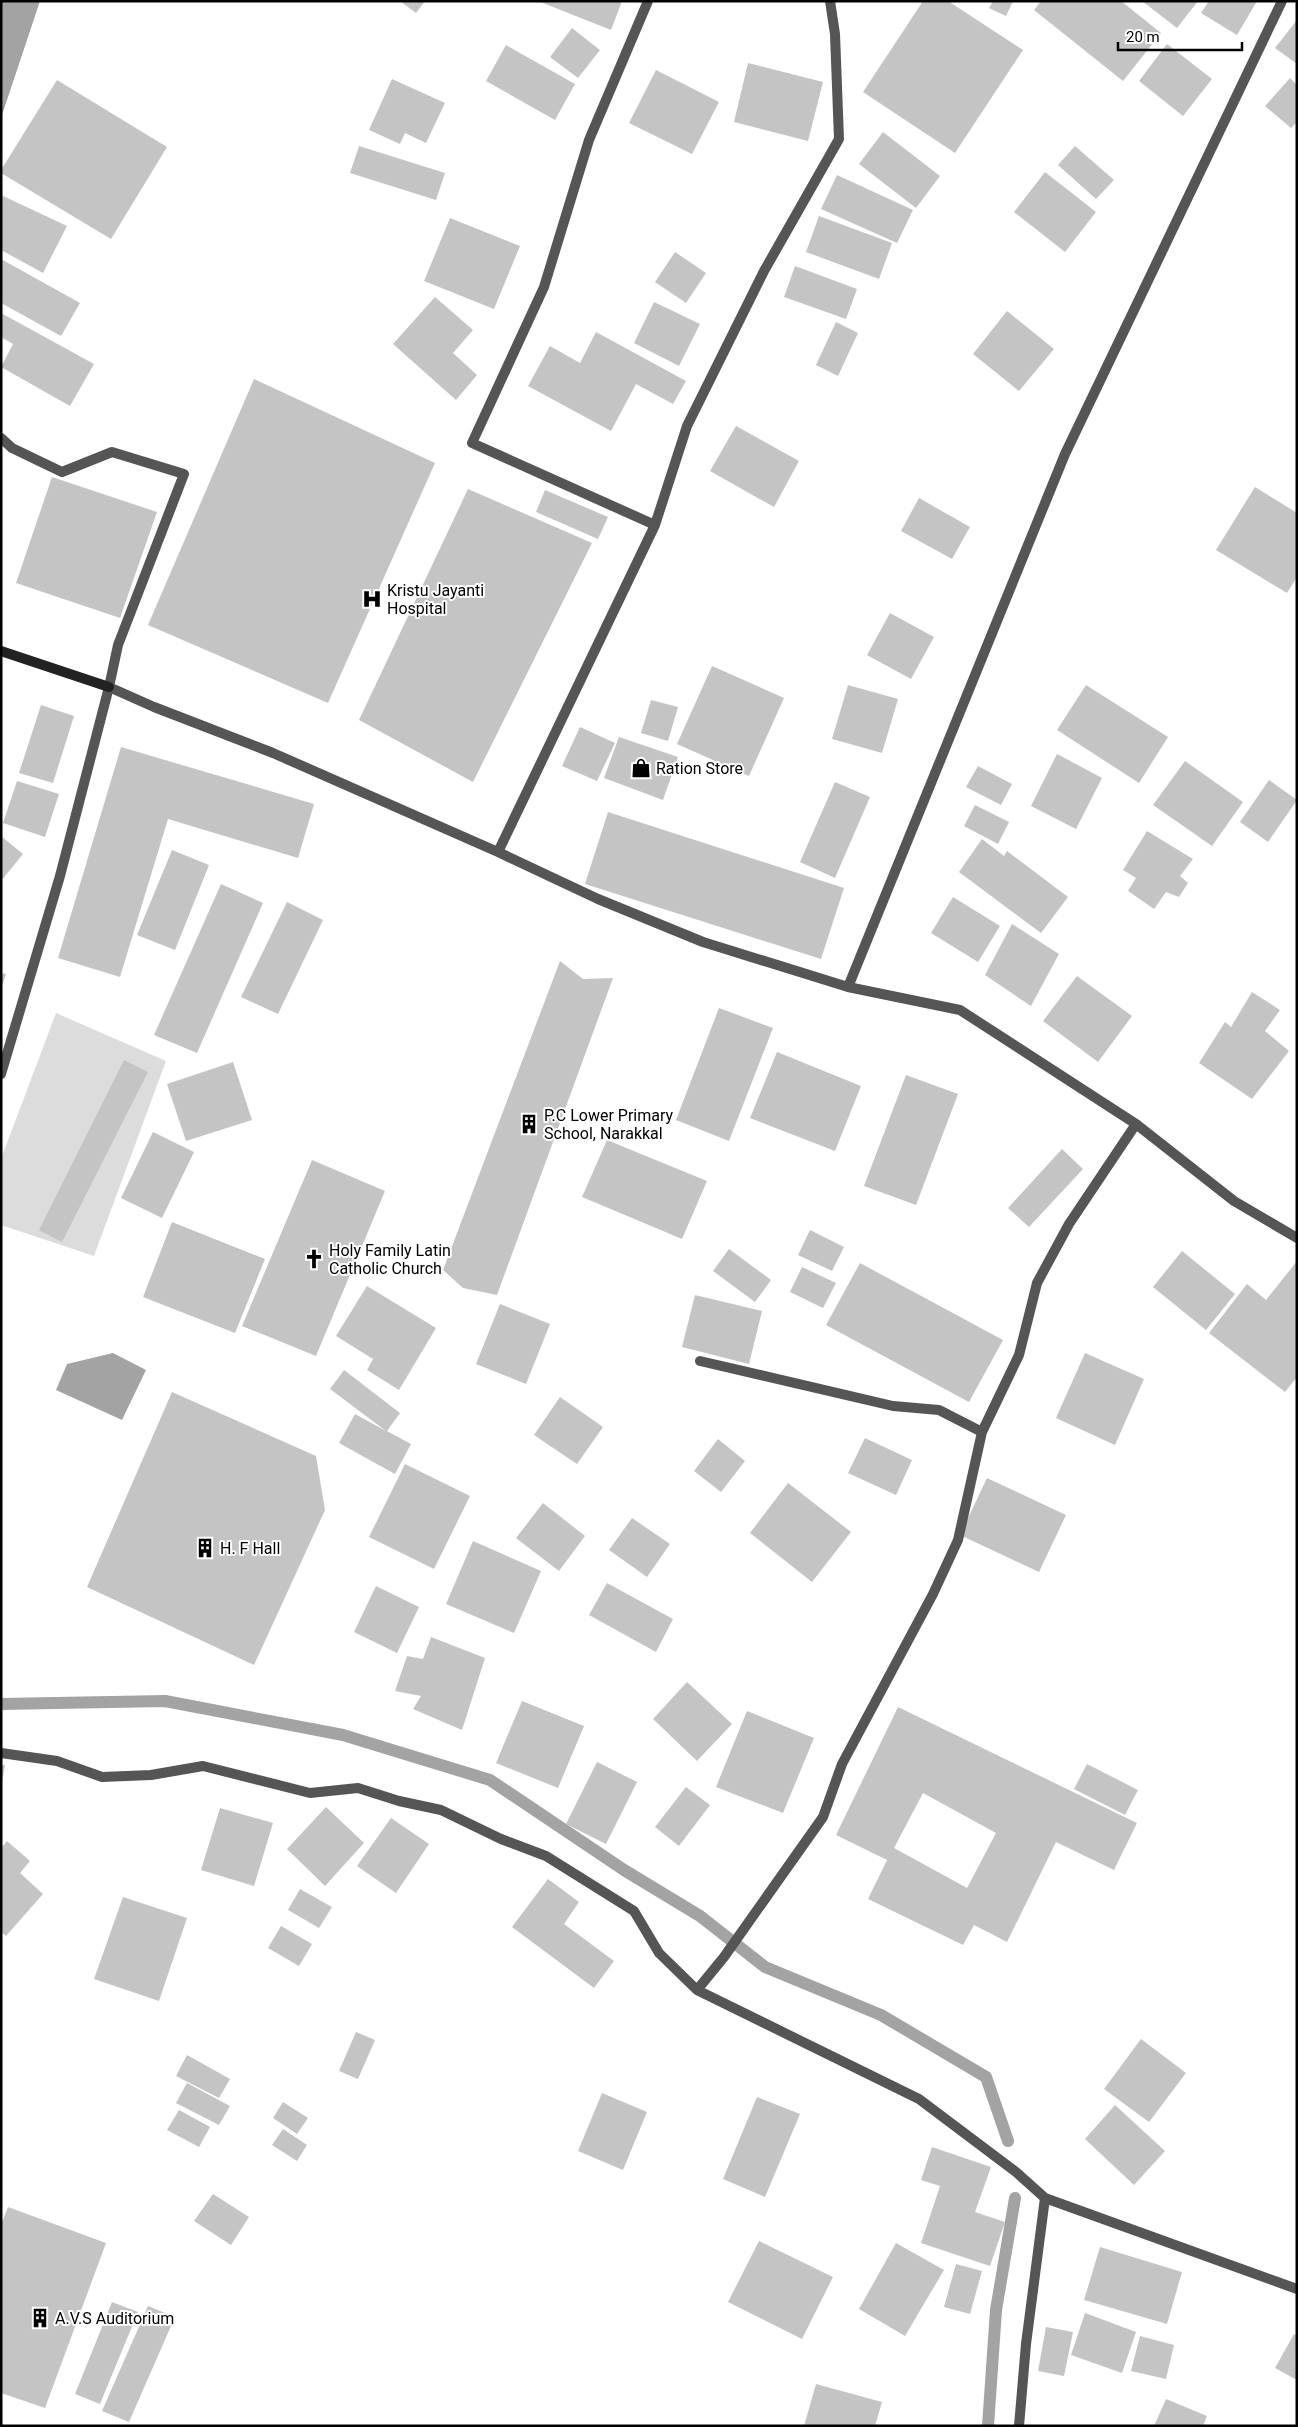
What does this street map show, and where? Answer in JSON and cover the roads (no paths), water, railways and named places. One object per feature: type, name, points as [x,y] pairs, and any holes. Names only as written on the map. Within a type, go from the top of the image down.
[{"type":"main road","points":[[1,651],[109,687]]},
{"type":"street","points":[[648,1],[589,140],[544,287],[472,443],[654,525]]},
{"type":"street","points":[[498,852],[654,525],[687,426],[764,271],[839,139],[835,34],[830,1]]},
{"type":"street","points":[[848,987],[1065,454],[1282,1]]},
{"type":"street","points":[[1,438],[12,448],[62,472],[112,452],[184,474],[118,646],[60,876],[1,1074]]},
{"type":"street","points":[[109,687],[154,708],[273,753],[498,852],[598,899],[703,942],[848,987],[960,1010],[1136,1124],[1234,1201],[1297,1238]]},
{"type":"street","points":[[697,1990],[724,1957],[823,1817],[842,1764],[954,1549],[969,1497],[982,1432],[1019,1355],[1037,1284],[1069,1224],[1136,1124]]},
{"type":"street","points":[[700,1361],[893,1406],[939,1410],[982,1432]]},
{"type":"street","points":[[1,1753],[57,1760],[102,1777],[151,1775],[203,1766],[310,1792],[358,1788],[399,1801],[441,1810],[501,1839],[546,1856],[634,1911],[659,1953],[697,1990],[919,2099],[1016,2172],[1044,2198],[1297,2289]]},
{"type":"street","points":[[1018,2426],[1044,2198]]},
{"type":"waterway","points":[[1,1704],[165,1701],[343,1735],[490,1780],[624,1870],[700,1916],[765,1967],[881,2015],[986,2077],[1008,2141]]},
{"type":"waterway","points":[[988,2426],[996,2310],[1015,2198]]},
{"type":"place","name":"Kristu Jayanti Hospital","points":[[372,599]]},
{"type":"place","name":"Ration Store","points":[[641,768]]},
{"type":"place","name":"P.C Lower Primary School, Narakkal","points":[[529,1124]]},
{"type":"place","name":"Holy Family Latin Catholic Church","points":[[314,1259]]},
{"type":"place","name":"H. F Hall","points":[[205,1548]]},
{"type":"place","name":"A.V.S Auditorium","points":[[40,2318]]}]
